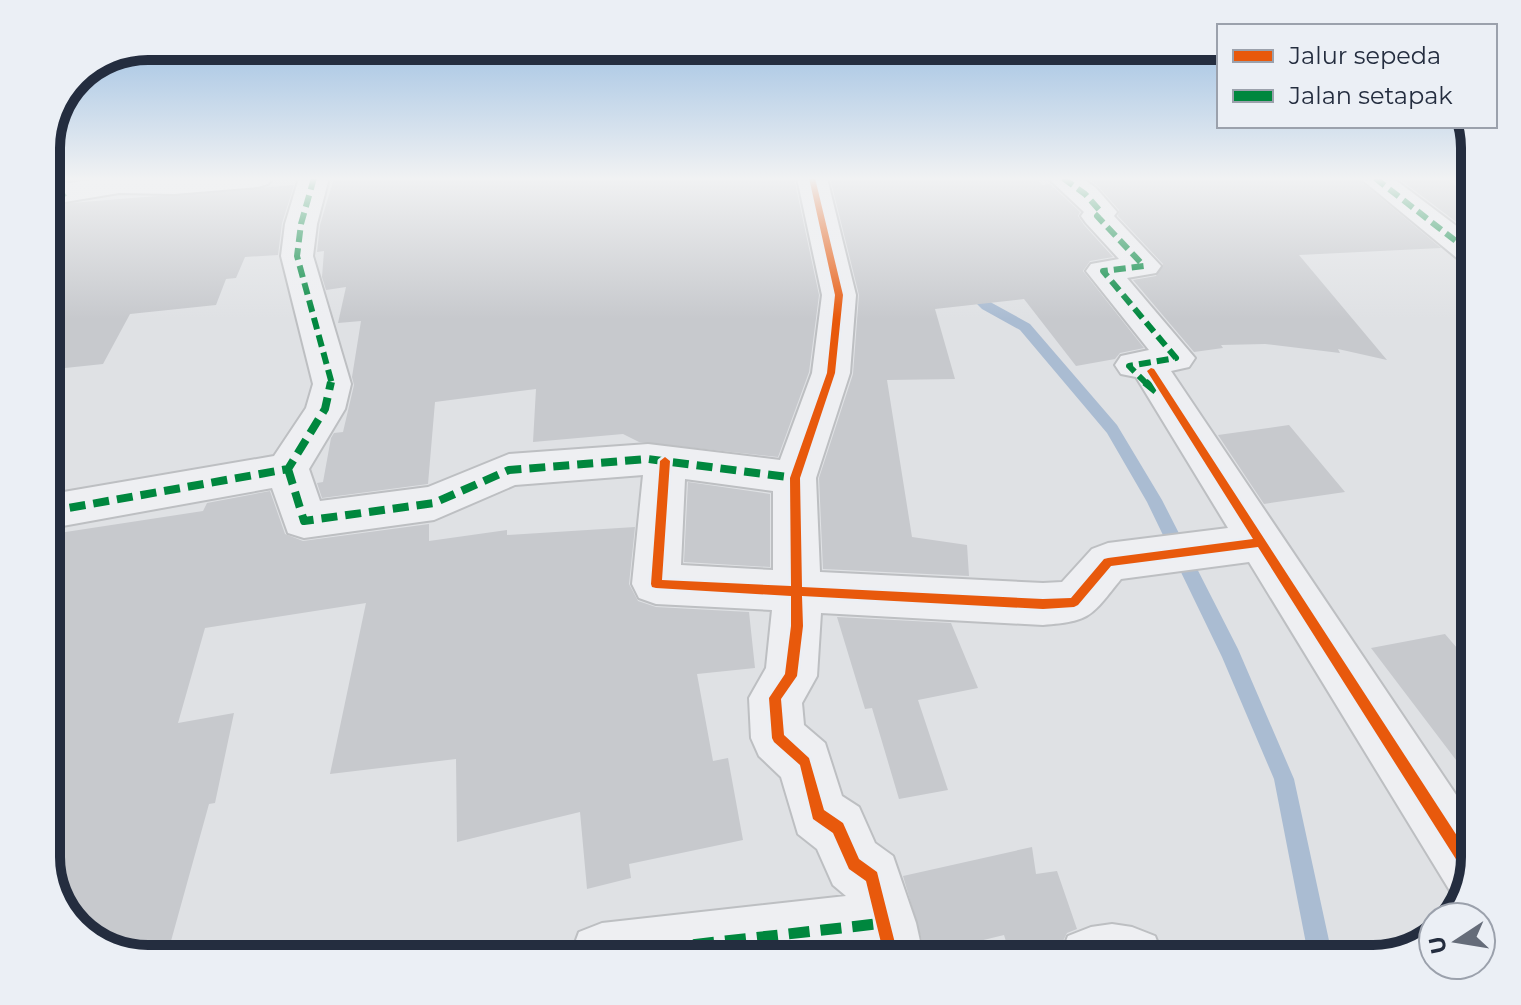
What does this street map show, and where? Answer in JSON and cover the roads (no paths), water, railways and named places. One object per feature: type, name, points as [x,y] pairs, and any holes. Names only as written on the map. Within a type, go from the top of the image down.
[{"type":"street","points":[[60,510],[288,469],[325,409],[332,384],[297,256],[301,225]]},
{"type":"street","points":[[806,945],[888,941],[872,877],[854,864],[838,828],[818,814],[805,762],[778,738],[775,698],[791,676],[797,626],[795,478],[831,373],[839,295],[823,225]]},
{"type":"street","points":[[1105,225],[1144,266],[1103,271],[1176,358],[1129,366],[1132,372],[1161,387],[1461,854]]},
{"type":"street","points":[[1435,225],[1461,245]]},
{"type":"street","points":[[288,469],[304,521],[434,503],[509,470],[648,459],[795,478]]},
{"type":"street","points":[[665,461],[656,584],[1043,604],[1074,602],[1108,562],[1262,542]]},
{"type":"waterway","points":[[968,288],[987,306],[1025,327],[1112,429],[1154,500],[1231,655],[1284,779],[1318,945]]}]
